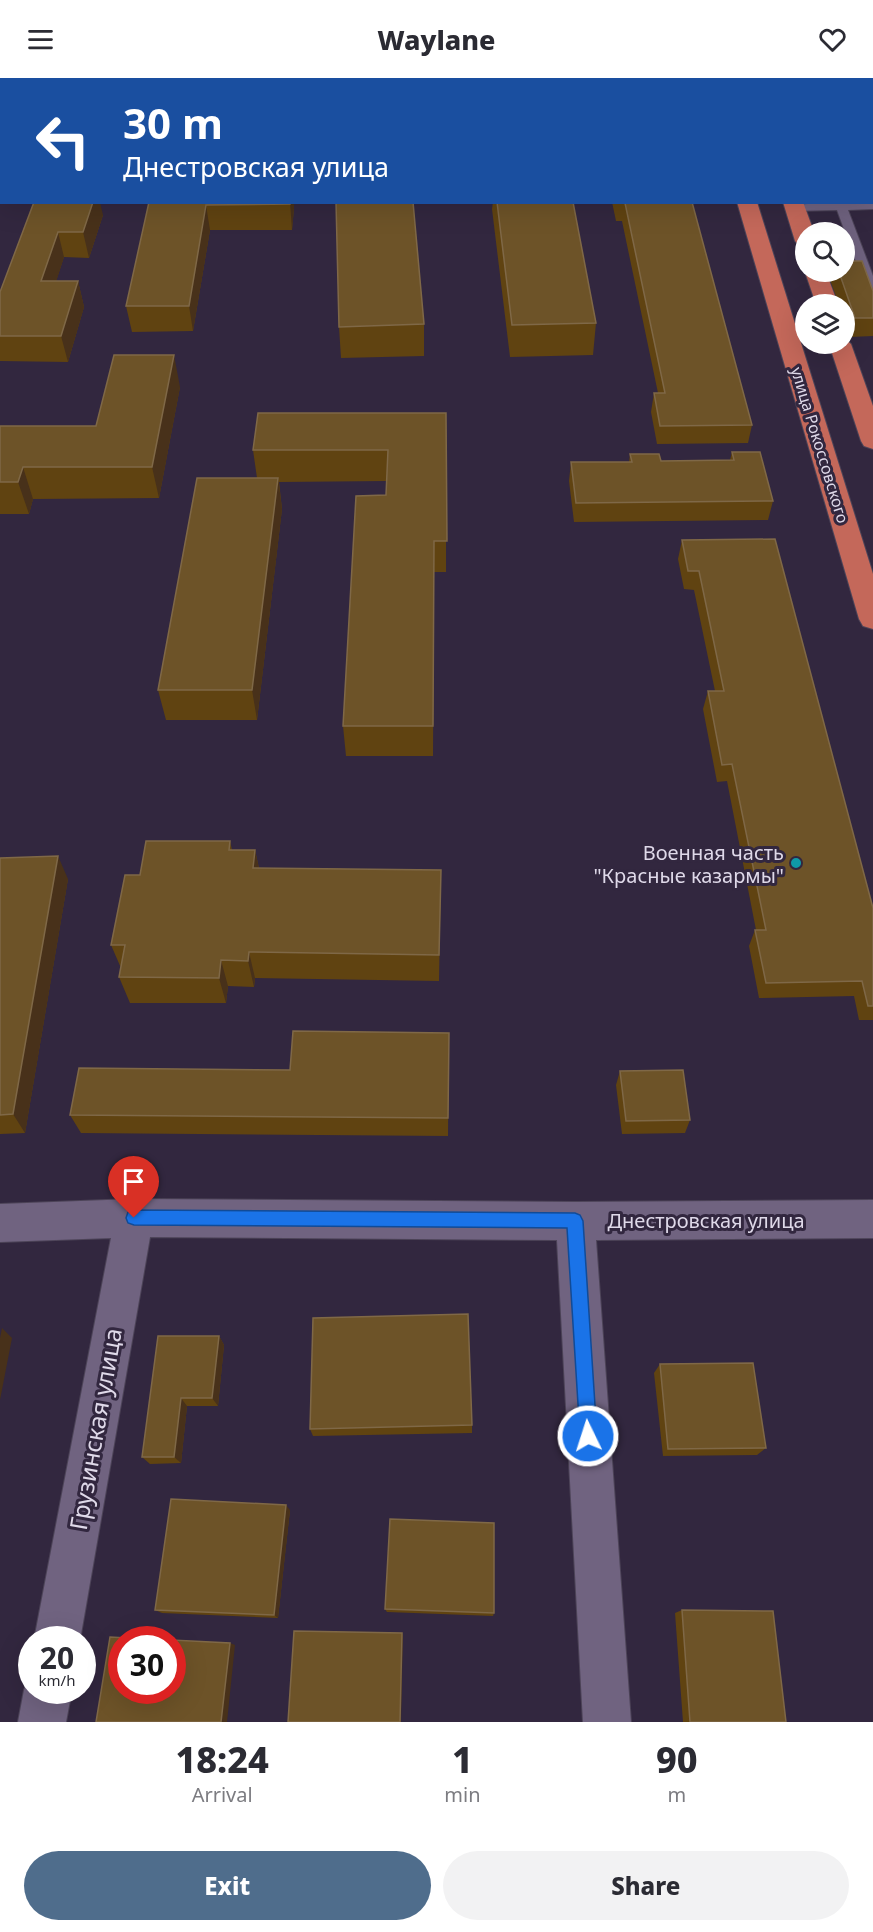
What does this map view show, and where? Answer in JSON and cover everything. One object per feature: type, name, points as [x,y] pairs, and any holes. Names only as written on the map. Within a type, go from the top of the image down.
[{"type":"highway","name":"улица Рокоссовского","points":[[748,204],[873,619]]},
{"type":"highway","points":[[794,205],[800,222]]},
{"type":"highway","points":[[843,354],[873,441]]},
{"type":"street","name":"Днестровская улица","points":[[0,1223],[134,1218],[575,1221],[873,1219]]},
{"type":"street","name":"Грузинская улица","points":[[60,1626],[134,1218]]},
{"type":"street","points":[[575,1221],[607,1722]]},
{"type":"street","points":[[42,1722],[45,1704]]},
{"type":"lane","points":[[794,205],[873,206]]},
{"type":"lane","points":[[839,205],[873,292]]},
{"type":"building","points":[[33,204],[92,204],[83,232],[58,232],[41,281],[78,281],[61,336],[0,336],[0,292]]},
{"type":"building","points":[[149,204],[290,204],[206,205],[189,306],[126,306]]},
{"type":"building","points":[[336,204],[413,204],[424,324],[339,327]]},
{"type":"building","points":[[497,204],[573,204],[596,323],[512,325]]},
{"type":"building","points":[[625,204],[693,204],[752,425],[660,426],[654,393],[665,393]]},
{"type":"building","points":[[855,261],[862,261],[873,291],[873,318],[855,318],[855,294],[847,294],[842,282],[855,282]]},
{"type":"building","points":[[114,355],[174,355],[152,467],[23,467],[18,482],[0,482],[0,426],[96,426]]},
{"type":"building","points":[[258,413],[446,413],[447,541],[434,541],[433,726],[343,726],[356,496],[386,495],[388,450],[253,450]]},
{"type":"building","points":[[732,452],[760,452],[773,501],[576,503],[571,462],[632,462],[630,454],[659,454],[661,461],[734,460]]},
{"type":"building","points":[[197,478],[278,478],[252,690],[158,690]]},
{"type":"building","name":"Военная часть \"Красные казармы\"","points":[[775,539],[873,908],[873,1006],[868,1006],[862,981],[766,983],[755,930],[766,930],[732,764],[722,765],[708,691],[724,691],[699,571],[688,571],[682,540]]},
{"type":"building","points":[[146,841],[230,841],[229,850],[255,850],[253,868],[441,870],[439,955],[249,952],[248,961],[221,960],[219,978],[119,977],[125,945],[111,945],[125,875],[140,875]]},
{"type":"building","points":[[58,856],[13,1114],[0,1115],[0,858]]},
{"type":"building","points":[[293,1031],[449,1033],[448,1118],[70,1115],[79,1068],[290,1070]]},
{"type":"building","points":[[683,1070],[690,1120],[626,1121],[620,1071]]},
{"type":"building","points":[[468,1314],[472,1425],[310,1429],[313,1318]]},
{"type":"building","points":[[158,1336],[219,1336],[212,1398],[181,1398],[174,1457],[142,1457]]},
{"type":"building","points":[[753,1363],[766,1448],[668,1449],[660,1364]]},
{"type":"building","points":[[171,1499],[286,1505],[274,1615],[155,1610]]},
{"type":"building","points":[[390,1519],[494,1523],[494,1613],[385,1609]]},
{"type":"building","points":[[682,1610],[773,1611],[786,1722],[690,1722]]},
{"type":"building","points":[[294,1631],[402,1633],[400,1722],[288,1722]]},
{"type":"building","points":[[186,1641],[230,1643],[221,1722],[96,1722],[108,1649],[108,1704],[186,1704]]},
{"type":"place","name":"Военная часть \"Красные казармы\"","points":[[796,863]]},
{"type":"route","points":[[134,1218],[575,1221],[588,1436]]}]
